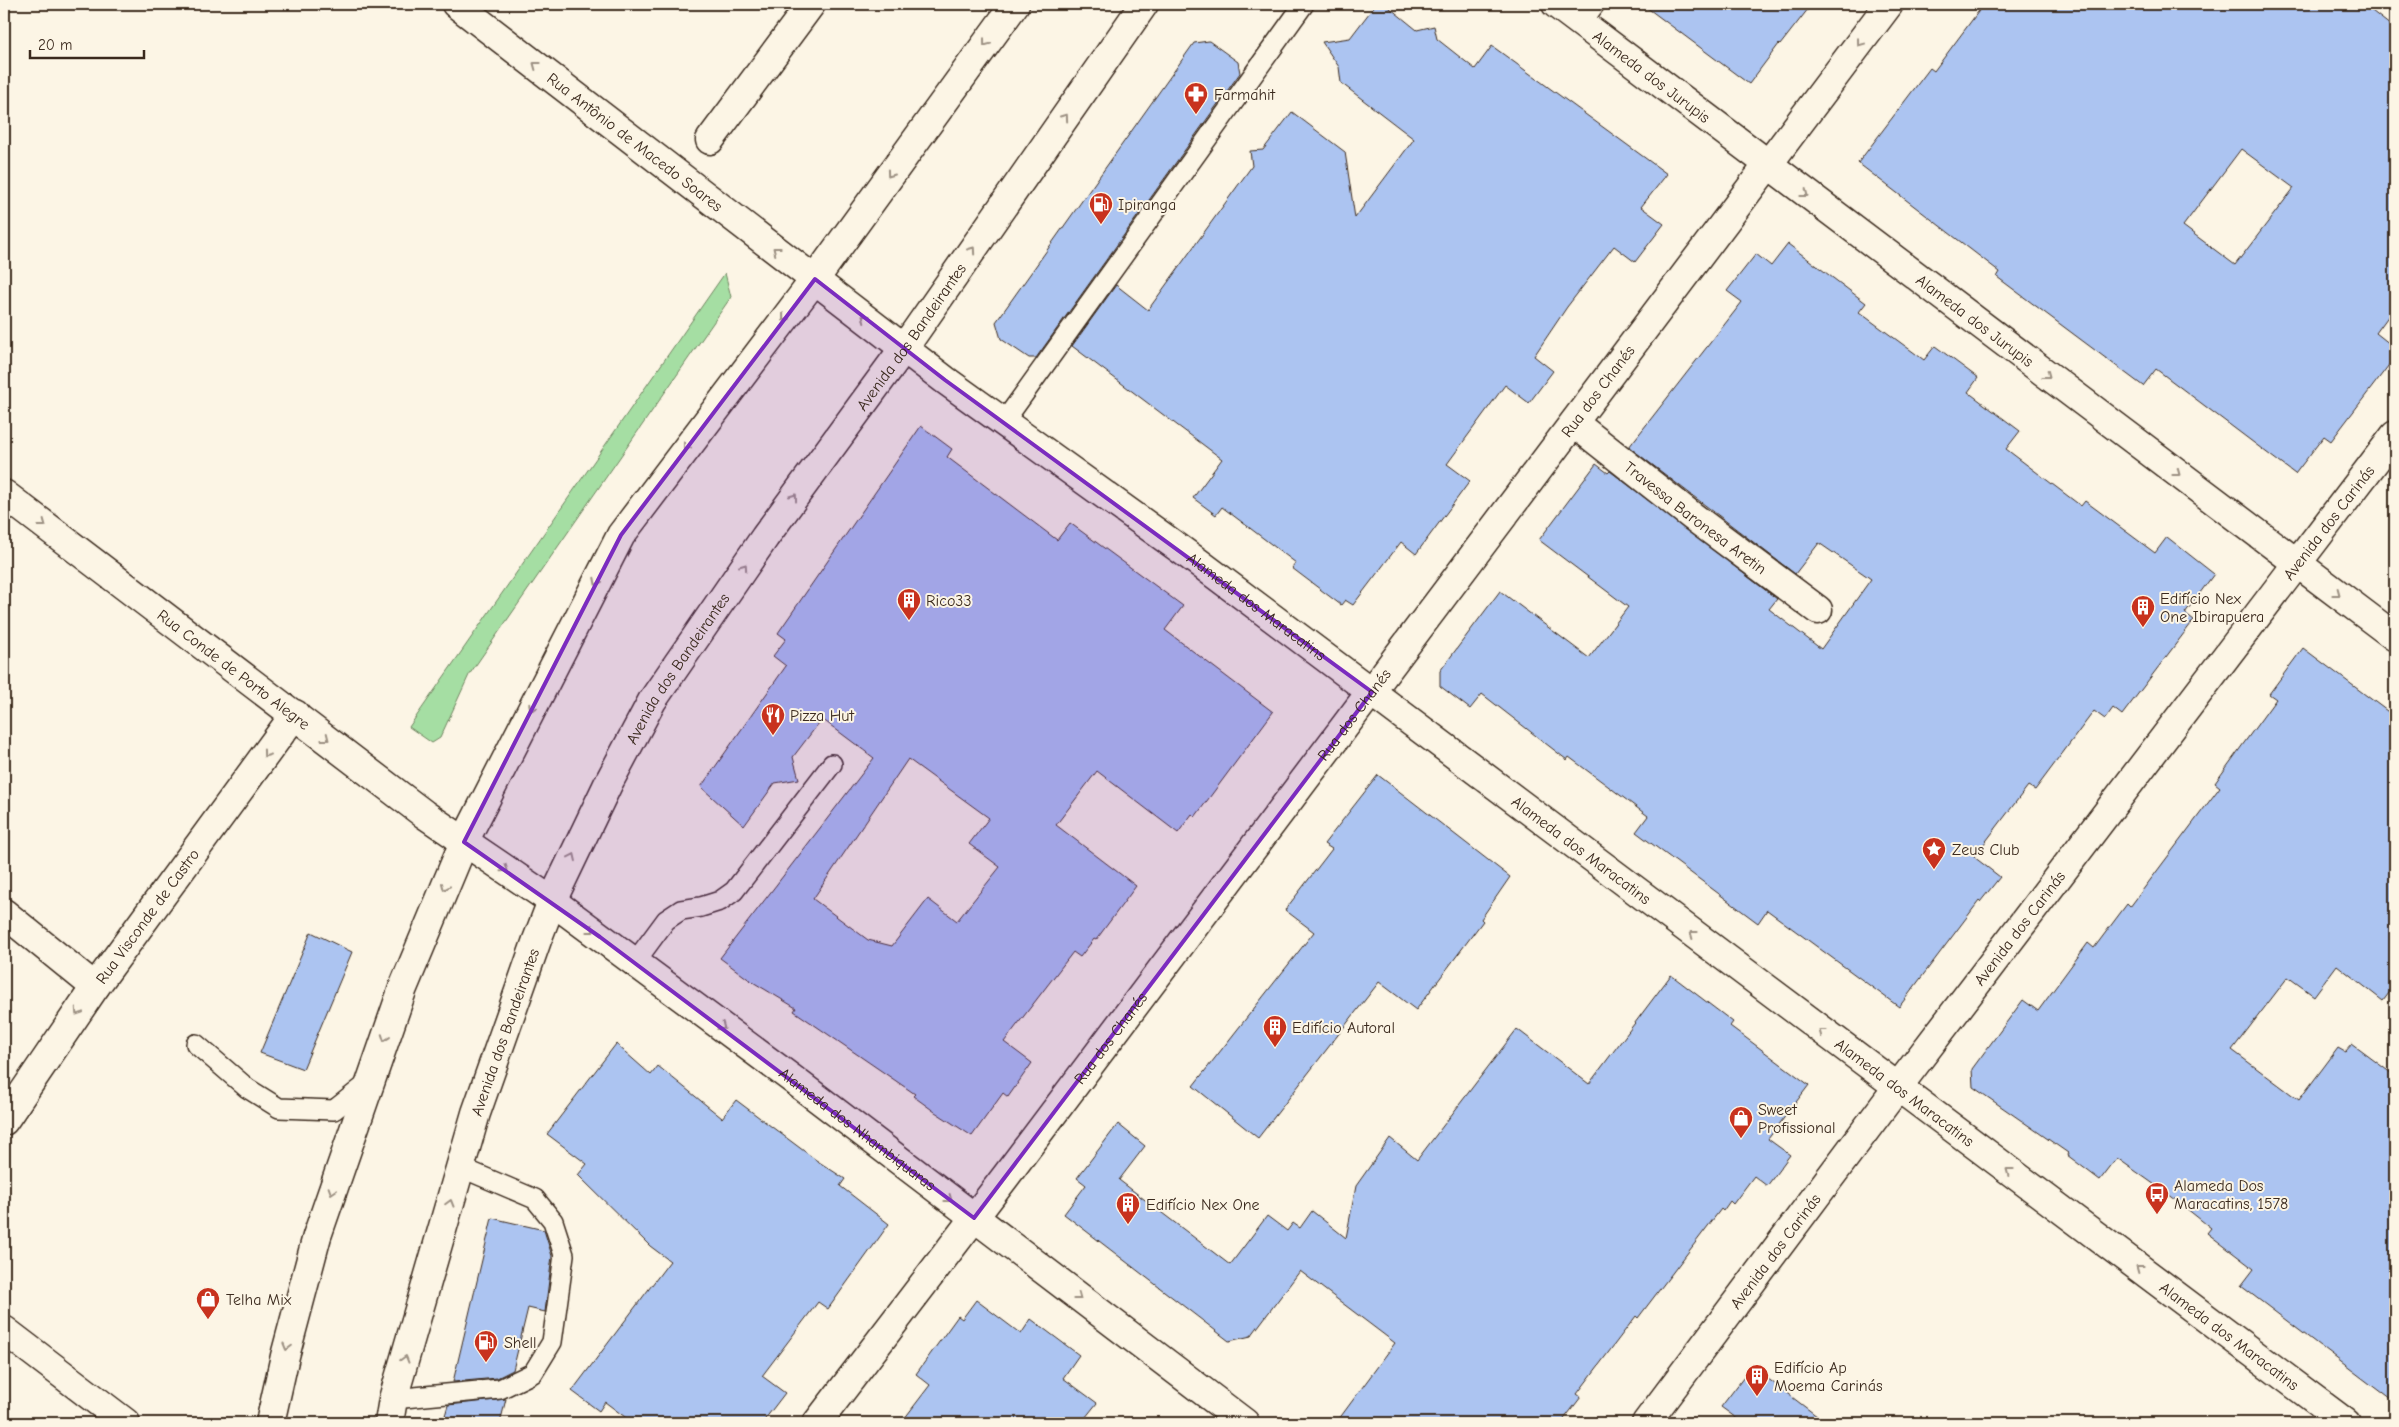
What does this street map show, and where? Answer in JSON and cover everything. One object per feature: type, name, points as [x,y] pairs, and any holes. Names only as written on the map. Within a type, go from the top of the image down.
[{"type":"main road","name":"Rua Antônio de Macedo Soares","points":[[456,4],[815,279]]},
{"type":"main road","points":[[710,140],[811,4]]},
{"type":"main road","points":[[270,1423],[285,1356],[317,1236],[368,1083],[403,988],[464,842],[621,535],[815,279],[1015,4]]},
{"type":"main road","name":"Avenida dos Bandeirantes","points":[[391,1411],[476,1113],[552,901],[608,782],[652,701],[765,537],[904,348],[1144,4]]},
{"type":"main road","name":"Alameda dos Jurupis","points":[[1556,4],[1588,13],[1766,164],[2395,636]]},
{"type":"main road","name":"Rua dos Chanés","points":[[817,1423],[1372,692],[1766,164],[1889,4]]},
{"type":"main road","name":"Alameda dos Maracatins","points":[[815,279],[1003,423],[1198,562],[2346,1423]]},
{"type":"main road","name":"Travessa Baronesa Aretin","points":[[1574,423],[1692,516],[1818,610]]},
{"type":"main road","name":"Avenida dos Carinás","points":[[1646,1423],[1897,1088],[2395,435]]},
{"type":"main road","name":"Rua Conde de Porto Alegre","points":[[4,494],[464,842]]},
{"type":"main road","name":"Rua Visconde de Castro","points":[[4,1121],[95,986],[295,714]]},
{"type":"main road","name":"Alameda dos Nhambiquaras","points":[[464,842],[552,901],[791,1078],[1245,1423]]},
{"type":"main road","points":[[4,913],[95,986]]},
{"type":"main road","points":[[4,1330],[126,1423]]},
{"type":"lane","points":[[1003,423],[1304,4]]},
{"type":"lane","points":[[635,962],[666,920],[681,910],[720,902],[734,891],[832,764]]},
{"type":"lane","points":[[196,1044],[247,1088],[279,1108],[334,1110],[368,1083]]},
{"type":"lane","points":[[391,1411],[500,1390],[533,1373],[552,1342],[564,1255],[553,1221],[535,1199],[460,1167]]},
{"type":"highlighted area","points":[[815,279],[945,380],[1372,692],[974,1218],[600,937],[464,842],[621,535]]},
{"type":"green space","points":[[725,273],[731,297],[469,675],[440,738],[432,743],[409,727]]},
{"type":"building","points":[[1376,4],[1385,4],[1417,30],[1434,26],[1437,39],[1475,69],[1492,46],[1667,174],[1641,207],[1664,224],[1635,262],[1614,246],[1567,307],[1534,356],[1553,371],[1529,403],[1505,385],[1447,464],[1470,481],[1416,554],[1401,542],[1353,605],[1345,600],[1341,605],[1292,568],[1296,563],[1222,507],[1216,515],[1193,498],[1222,459],[1072,346],[1116,285],[1148,310],[1252,166],[1250,151],[1263,150],[1292,112],[1345,152],[1355,218],[1414,139],[1341,83],[1339,67],[1322,42],[1350,38]]},
{"type":"building","points":[[1642,4],[1812,4],[1749,84]]},
{"type":"building","points":[[1984,4],[2363,4],[2395,29],[2395,307],[2376,333],[2395,348],[2395,357],[2331,441],[2324,436],[2295,474],[2156,369],[2143,386],[1997,277],[2000,272],[1858,163],[1930,68],[1934,71]],"holes":[[[2241,149],[2294,188],[2235,265],[2183,226]]]},
{"type":"building","name":"Ipiranga","points":[[1209,41],[1238,62],[1240,73],[1036,358],[1029,358],[1001,339],[996,322],[1194,43]]},
{"type":"building","points":[[1788,244],[1866,303],[1859,312],[1924,360],[1935,346],[1978,378],[1968,392],[2020,431],[2006,449],[2081,506],[2085,501],[2155,553],[2167,537],[2214,574],[2185,613],[2194,620],[2122,715],[2113,708],[2105,719],[2094,711],[2035,790],[2028,786],[1974,857],[2000,877],[1979,901],[1899,1007],[1767,910],[1758,923],[1636,832],[1648,816],[1569,757],[1567,760],[1482,694],[1470,709],[1440,686],[1440,671],[1500,591],[1589,658],[1628,607],[1539,540],[1596,464],[1608,473],[1610,471],[1777,599],[1769,609],[1821,649],[1871,579],[1819,543],[1795,574],[1629,447],[1742,302],[1727,291],[1756,254],[1771,266]]},
{"type":"building","points":[[921,426],[952,449],[947,457],[1057,540],[1070,523],[1183,606],[1165,630],[1273,712],[1195,817],[1192,814],[1178,833],[1097,771],[1056,825],[1136,886],[1096,940],[1094,939],[1080,957],[1073,952],[1004,1042],[1032,1063],[1008,1097],[1003,1093],[972,1136],[935,1112],[913,1096],[915,1094],[794,1011],[796,1008],[751,981],[720,958],[874,758],[822,719],[793,757],[799,779],[775,783],[744,826],[701,787],[786,666],[773,656],[786,639],[778,633]],"holes":[[[908,759],[989,818],[969,844],[1000,867],[957,921],[928,899],[892,946],[868,940],[813,899]]]},
{"type":"building","points":[[2303,648],[2395,717],[2395,985],[2383,1001],[2337,965],[2314,996],[2288,977],[2232,1050],[2299,1100],[2338,1048],[2345,1052],[2352,1044],[2395,1076],[2395,1403],[2241,1286],[2254,1269],[2207,1233],[2211,1228],[2172,1197],[2117,1158],[2100,1180],[2067,1155],[2068,1153],[1973,1087],[1972,1069],[2023,1000],[2038,1011],[2088,943],[2094,948],[2127,904],[2130,907],[2220,787],[2215,783],[2276,699],[2269,694]]},
{"type":"building","points":[[1378,775],[1510,877],[1481,919],[1483,921],[1416,1010],[1379,982],[1258,1138],[1193,1086],[1314,932],[1285,910],[1332,849],[1324,844]]},
{"type":"building","points":[[311,932],[352,952],[303,1069],[260,1053]]},
{"type":"building","points":[[1671,975],[1733,1022],[1730,1026],[1809,1085],[1768,1139],[1790,1155],[1767,1186],[1754,1176],[1733,1204],[1730,1201],[1723,1211],[1721,1209],[1577,1394],[1581,1397],[1561,1423],[1336,1423],[1395,1343],[1300,1271],[1251,1336],[1229,1341],[1064,1214],[1086,1185],[1077,1178],[1118,1124],[1145,1146],[1119,1180],[1230,1265],[1267,1216],[1287,1231],[1293,1223],[1300,1228],[1312,1211],[1346,1238],[1356,1186],[1390,1138],[1417,1160],[1517,1029],[1589,1084]]},
{"type":"building","points":[[616,1044],[651,1075],[658,1066],[722,1118],[736,1100],[816,1160],[845,1179],[840,1186],[889,1224],[828,1309],[818,1302],[762,1376],[785,1393],[762,1423],[633,1423],[605,1402],[599,1411],[572,1391],[670,1261],[650,1246],[578,1175],[587,1164],[547,1134]]},
{"type":"building","name":"Shell","points":[[492,1218],[544,1230],[552,1256],[545,1312],[528,1308],[513,1370],[497,1378],[453,1382]]},
{"type":"building","points":[[976,1300],[1021,1334],[1031,1319],[1079,1355],[1063,1378],[1097,1403],[1081,1423],[901,1423],[930,1385],[916,1374],[958,1316],[962,1319]]},
{"type":"building","name":"Edifício Ap Moema Carinás","points":[[1747,1373],[1762,1384],[1767,1378],[1826,1423],[1743,1423],[1721,1407]]},
{"type":"building","points":[[506,1399],[500,1423],[443,1423],[448,1405]]},
{"type":"place","name":"Farmahit","points":[[1196,115]]},
{"type":"place","name":"Ipiranga","points":[[1101,225]]},
{"type":"place","name":"Rico33","points":[[909,621]]},
{"type":"place","name":"Edifício Nex One Ibirapuera","points":[[2143,628]]},
{"type":"place","name":"Pizza Hut","points":[[773,736]]},
{"type":"place","name":"Zeus Club","points":[[1934,870]]},
{"type":"place","name":"Edifício Autoral","points":[[1275,1048]]},
{"type":"place","name":"Sweet Profissional","points":[[1741,1139]]},
{"type":"place","name":"Alameda Dos Maracatins, 1578","points":[[2157,1215]]},
{"type":"place","name":"Edifício Nex One","points":[[1128,1225]]},
{"type":"place","name":"Telha Mix","points":[[208,1320]]},
{"type":"place","name":"Shell","points":[[486,1363]]},
{"type":"place","name":"Edifício Ap Moema Carinás","points":[[1757,1397]]}]
